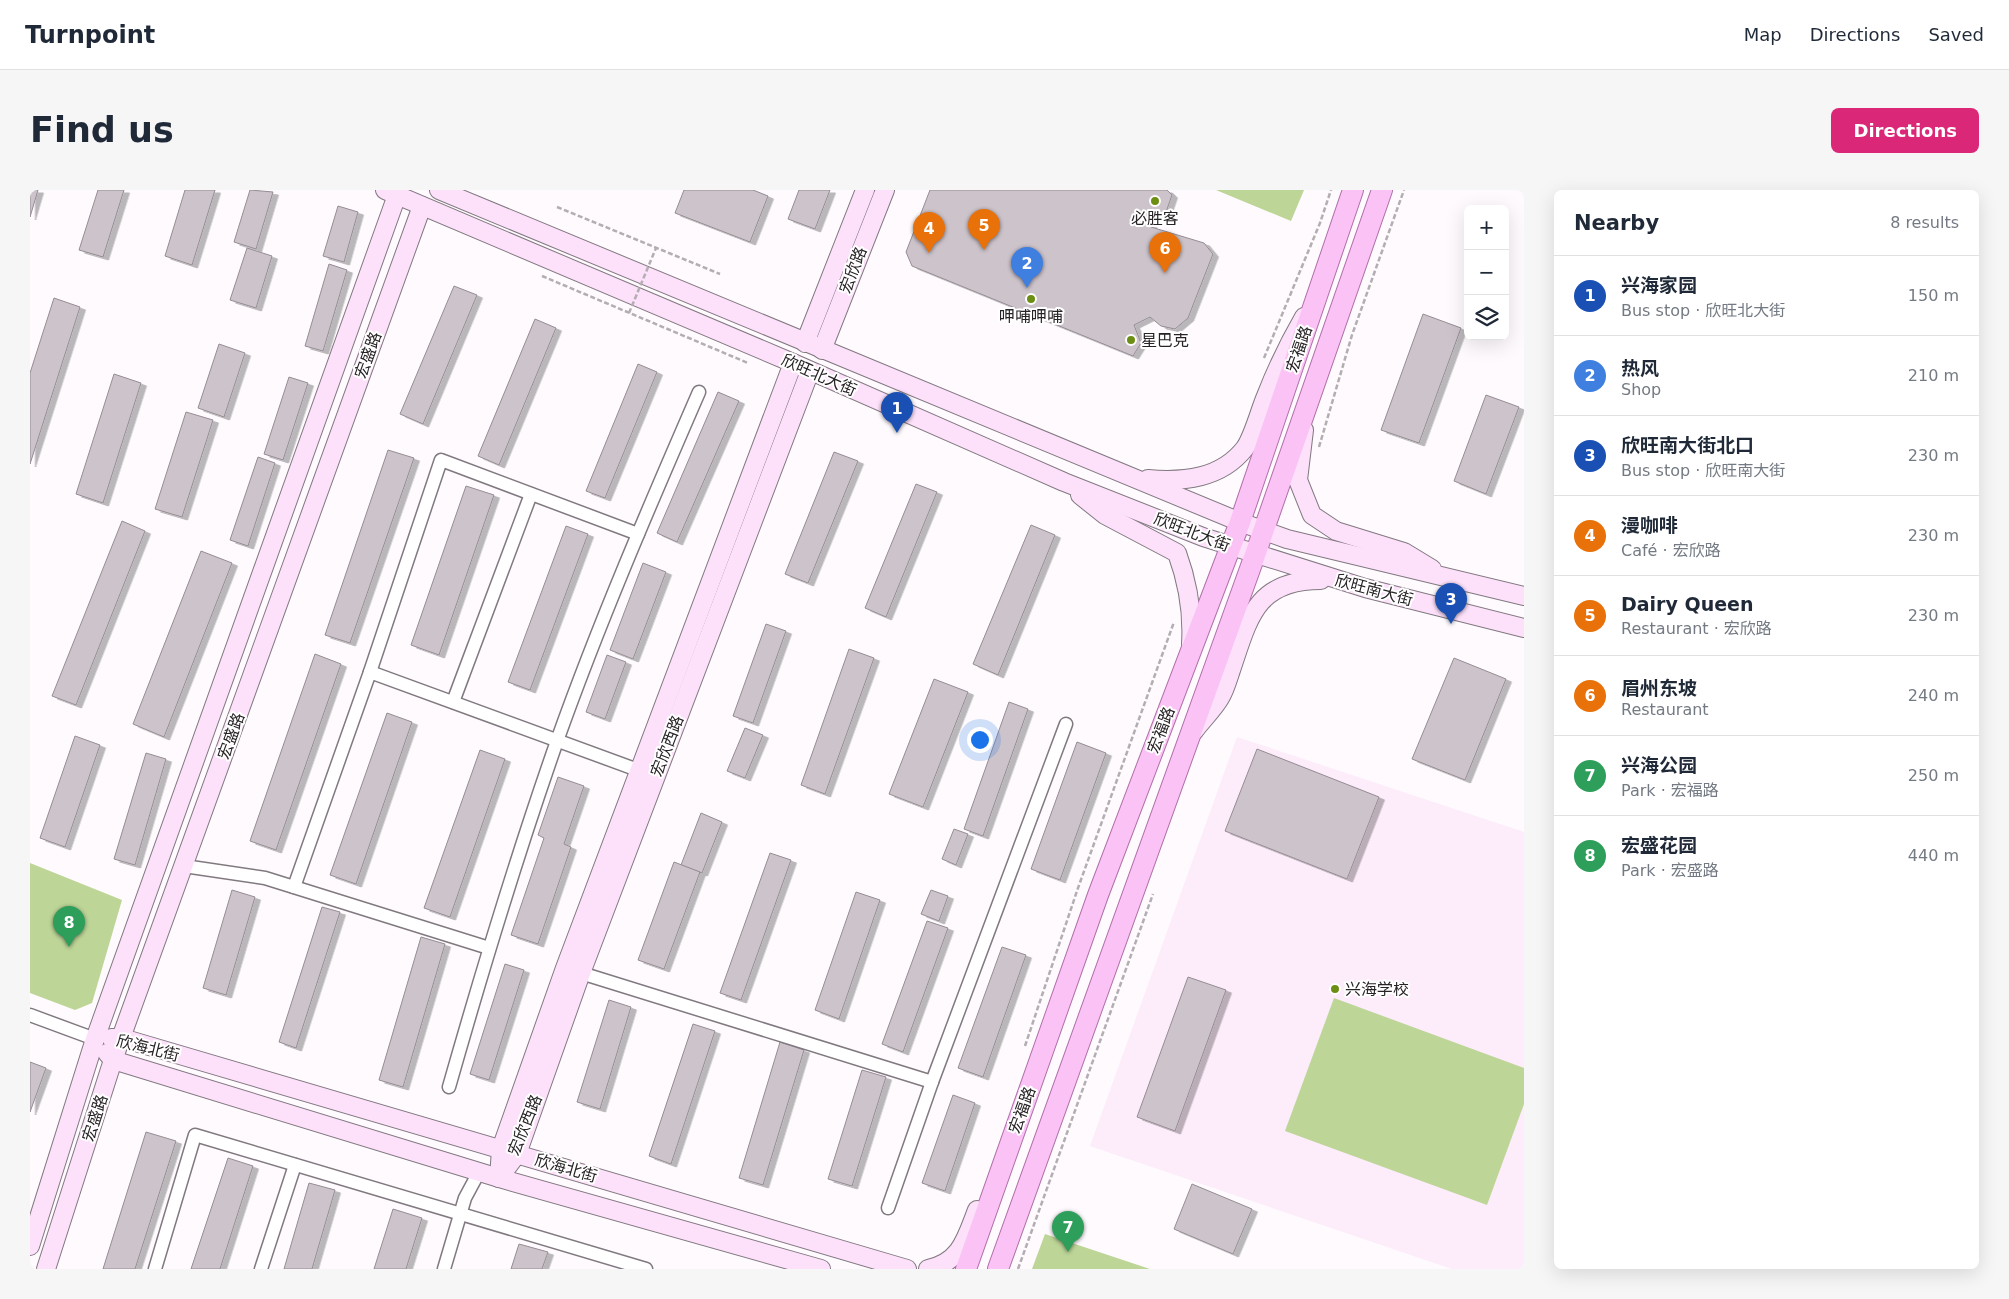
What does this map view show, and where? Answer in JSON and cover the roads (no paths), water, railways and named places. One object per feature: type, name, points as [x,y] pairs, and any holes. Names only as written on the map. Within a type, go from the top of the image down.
[{"type":"main road","name":"宏福路","points":[[966,1269],[1098,895],[1240,522],[1353,190]]},
{"type":"main road","name":"宏福路","points":[[998,1269],[1263,530],[1382,190]]},
{"type":"street","name":"欣旺北大街","points":[[440,190],[822,350],[1263,530]]},
{"type":"street","name":"宏欣路","points":[[806,343],[866,190]]},
{"type":"street","name":"宏欣路","points":[[822,350],[885,190]]},
{"type":"street","name":"欣旺北大街","points":[[391,192],[793,363],[1064,482],[1254,555]]},
{"type":"street","name":"宏盛路","points":[[30,1246],[96,1039],[391,192]]},
{"type":"street","name":"宏盛路","points":[[46,1269],[113,1060],[422,206]]},
{"type":"street","points":[[1131,477],[1168,481],[1198,479],[1223,467],[1245,448],[1283,355],[1320,288]]},
{"type":"street","name":"宏欣西路","points":[[499,1178],[581,973],[648,774],[793,363]]},
{"type":"street","name":"宏欣西路","points":[[509,1151],[565,968],[648,774],[810,371]]},
{"type":"street","points":[[449,1087],[489,948],[557,740],[638,534],[699,392]]},
{"type":"street","points":[[1311,392],[1298,480],[1312,515],[1336,531],[1404,552],[1450,579]]},
{"type":"street","points":[[294,887],[370,672],[441,460],[638,534]]},
{"type":"street","points":[[1064,482],[1105,515],[1177,553],[1190,597],[1192,623],[1191,650]]},
{"type":"street","points":[[453,702],[532,494]]},
{"type":"street","name":"欣旺南大街","points":[[1263,530],[1287,539],[1524,596]]},
{"type":"street","name":"欣旺南大街","points":[[1254,555],[1365,588],[1524,628]]},
{"type":"street","points":[[1189,737],[1221,697],[1249,620],[1258,604],[1271,593],[1292,581],[1311,580],[1365,588]]},
{"type":"street","points":[[370,672],[648,774]]},
{"type":"street","points":[[888,1208],[932,1082],[1066,724]]},
{"type":"street","points":[[184,866],[265,878],[489,948]]},
{"type":"street","points":[[581,973],[932,1082]]},
{"type":"street","points":[[30,1015],[96,1039]]},
{"type":"street","name":"欣海北街","points":[[96,1039],[122,1038],[907,1269]]},
{"type":"street","name":"欣海北街","points":[[96,1039],[113,1060],[499,1178],[821,1269]]},
{"type":"street","points":[[928,1269],[942,1266],[964,1244],[993,1174],[1015,1130]]},
{"type":"street","points":[[155,1269],[195,1135],[646,1269]]},
{"type":"street","points":[[261,1269],[295,1165]]},
{"type":"street","points":[[444,1269],[465,1198],[480,1172]]},
{"type":"street","points":[[781,1258],[804,1269]]},
{"type":"street","points":[[886,1263],[919,1269]]},
{"type":"place","name":"必胜客","points":[[1155,201]]},
{"type":"place","name":"Dairy Queen","points":[[984,250]]},
{"type":"place","name":"漫咖啡","points":[[929,253]]},
{"type":"place","name":"眉州东坡","points":[[1165,273]]},
{"type":"place","name":"热风","points":[[1027,288]]},
{"type":"place","name":"呷哺呷哺","points":[[1031,299]]},
{"type":"place","name":"星巴克","points":[[1131,340]]},
{"type":"place","name":"兴海家园","points":[[897,433]]},
{"type":"place","name":"欣旺南大街北口","points":[[1451,624]]},
{"type":"place","name":"宏盛花园","points":[[69,947]]},
{"type":"place","name":"兴海学校","points":[[1335,989]]},
{"type":"place","name":"兴海公园","points":[[1068,1252]]}]
